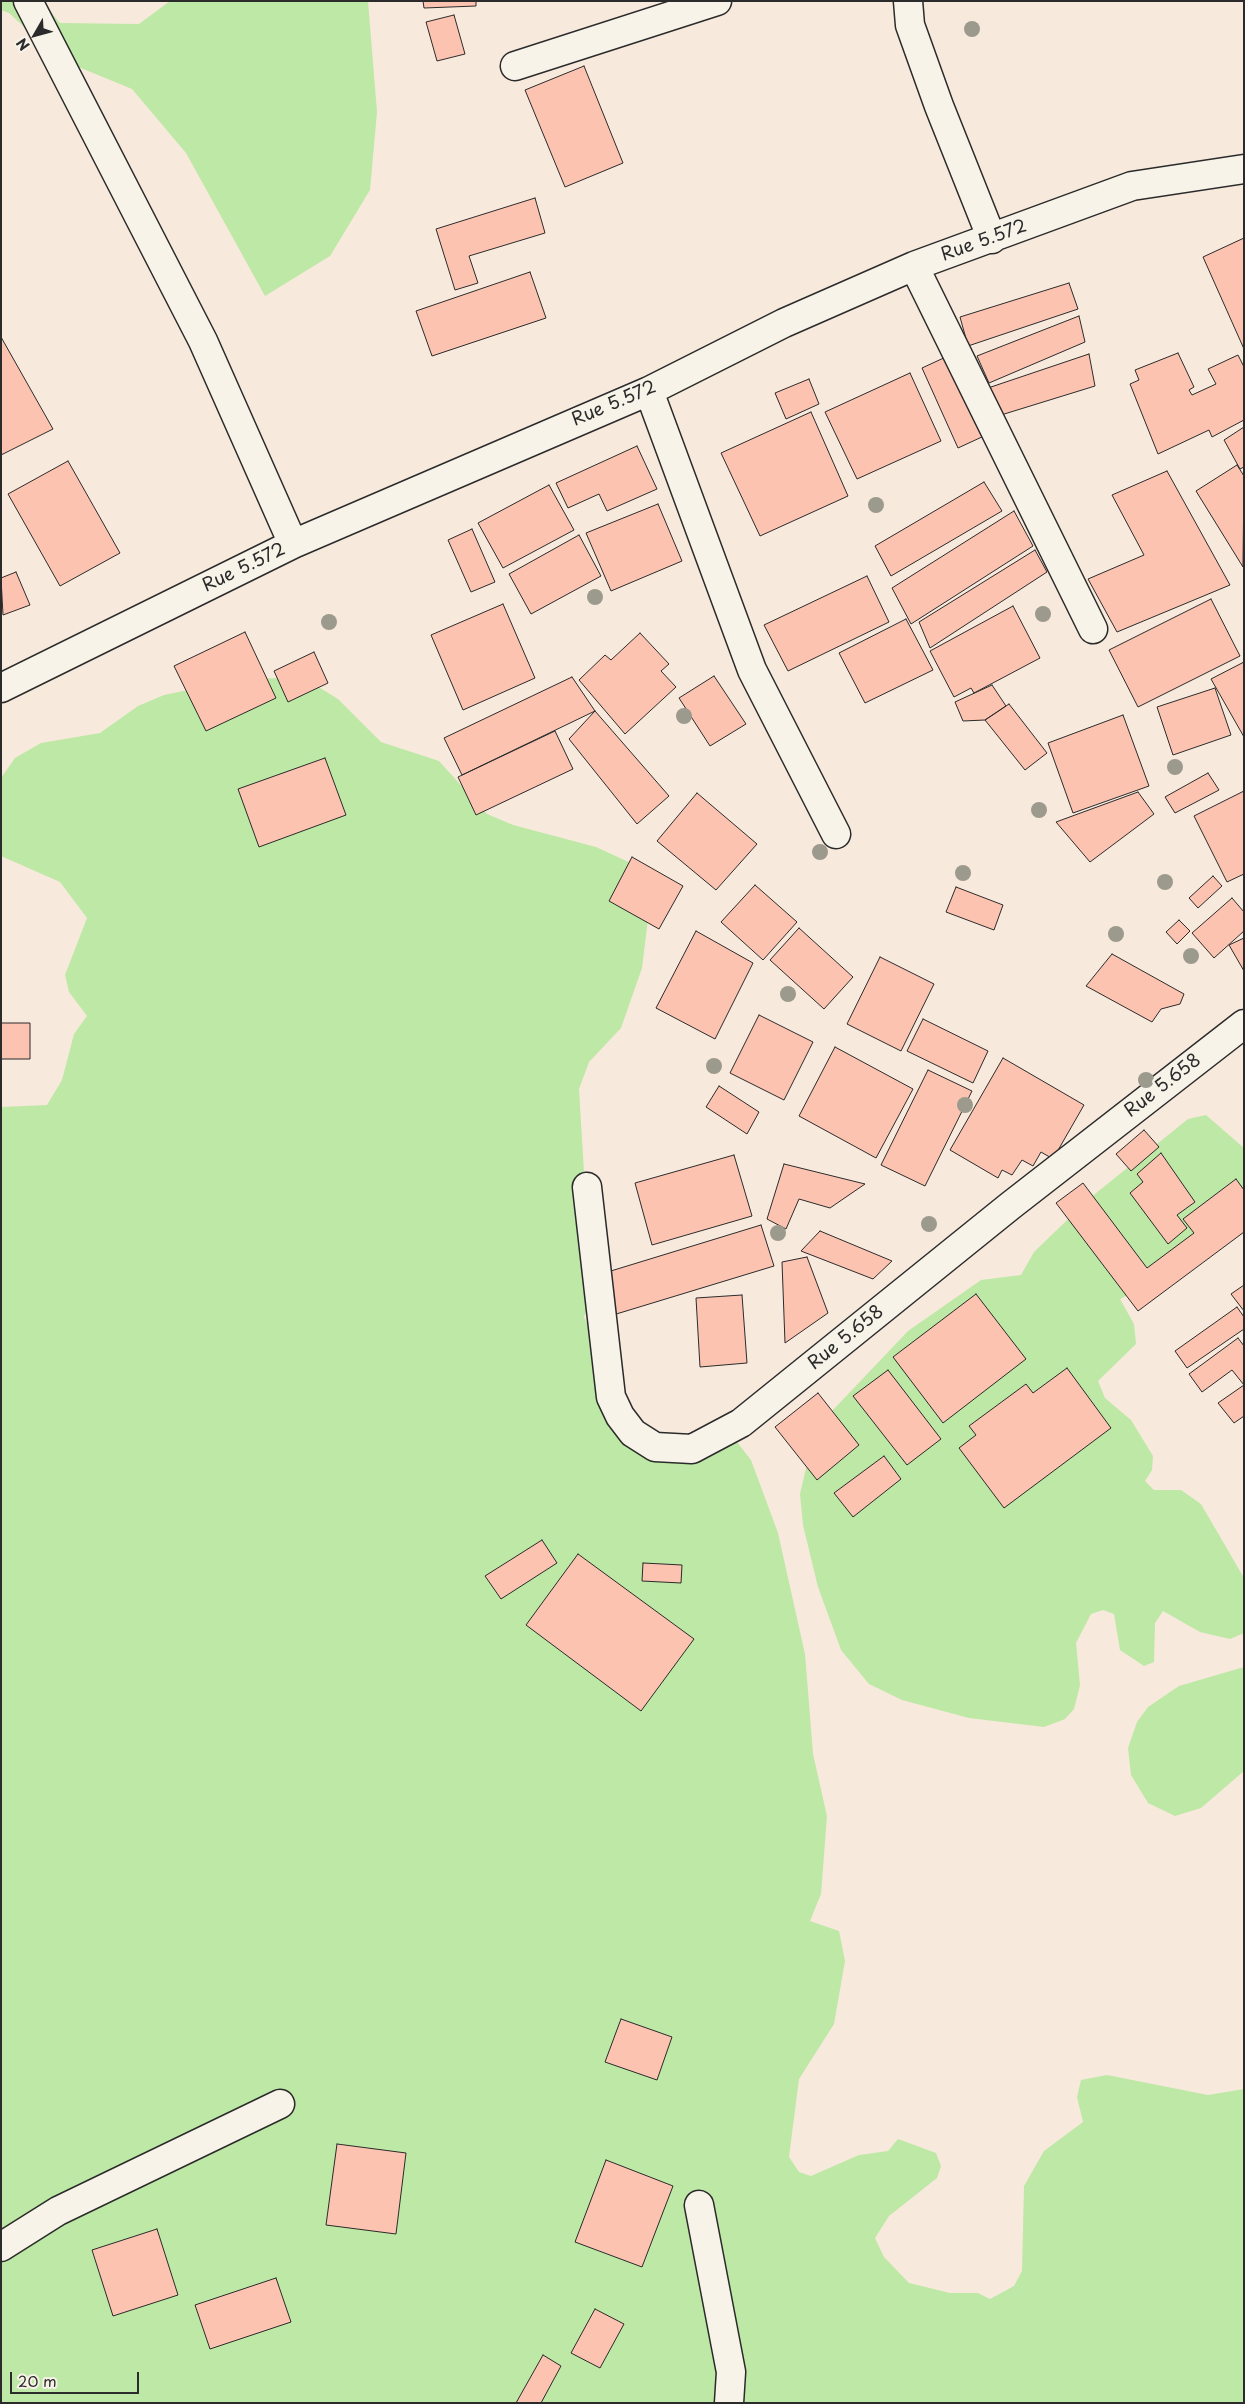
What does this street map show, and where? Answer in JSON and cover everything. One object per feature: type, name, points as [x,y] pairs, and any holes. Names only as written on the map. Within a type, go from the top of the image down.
[{"type":"street","points":[[28,1],[203,341],[293,544]]},
{"type":"street","points":[[516,66],[717,1]]},
{"type":"street","points":[[908,1],[910,25],[939,106],[992,238]]},
{"type":"street","name":"Rue 5.572","points":[[1,688],[293,544],[649,391],[784,324],[914,266],[1132,186],[1244,170]]},
{"type":"street","points":[[914,266],[1093,629]]},
{"type":"street","points":[[649,391],[752,670],[836,834]]},
{"type":"street","name":"Rue 5.658","points":[[588,1186],[611,1397],[620,1416],[633,1433],[655,1446],[692,1449],[741,1423],[1010,1206],[1244,1024]]},
{"type":"street","points":[[1,2247],[58,2211],[280,2104]]},
{"type":"street","points":[[699,2205],[731,2372],[729,2403]]},
{"type":"green space","points":[[1,1],[42,1],[60,23],[139,24],[170,1],[368,1],[377,112],[370,190],[330,256],[265,296],[186,153],[132,89],[59,59],[9,13],[1,10]]},
{"type":"green space","points":[[284,678],[317,686],[338,699],[381,742],[439,761],[487,814],[513,825],[596,847],[633,864],[650,903],[642,968],[621,1028],[589,1062],[579,1089],[586,1205],[596,1289],[584,1317],[609,1368],[621,1411],[675,1445],[697,1430],[710,1428],[737,1442],[751,1460],[778,1533],[805,1654],[813,1754],[827,1816],[821,1894],[810,1921],[839,1931],[845,1961],[834,2024],[799,2079],[789,2157],[799,2172],[811,2176],[859,2155],[888,2151],[898,2139],[936,2153],[941,2166],[937,2178],[889,2216],[875,2238],[884,2257],[909,2283],[950,2293],[978,2293],[990,2299],[1014,2286],[1022,2271],[1024,2186],[1044,2151],[1083,2122],[1077,2097],[1081,2080],[1107,2075],[1208,2095],[1244,2089],[1244,2403],[1,2403],[1,1107],[47,1105],[62,1080],[74,1034],[87,1016],[69,992],[65,975],[87,918],[60,882],[1,856],[1,778],[15,758],[41,743],[100,733],[138,706],[164,695],[241,679]]},
{"type":"green space","points":[[1206,1115],[1244,1148],[1244,1210],[1185,1265],[1120,1299],[1134,1324],[1136,1344],[1098,1381],[1105,1398],[1131,1420],[1153,1456],[1152,1470],[1145,1481],[1154,1490],[1181,1490],[1201,1504],[1244,1578],[1244,1633],[1230,1639],[1200,1632],[1163,1611],[1155,1623],[1154,1662],[1144,1666],[1120,1650],[1114,1614],[1103,1610],[1091,1614],[1076,1643],[1080,1685],[1074,1709],[1065,1719],[1044,1727],[969,1718],[902,1700],[869,1684],[841,1650],[818,1587],[803,1525],[800,1494],[810,1451],[832,1411],[908,1331],[981,1280],[1021,1275],[1034,1252],[1090,1198],[1188,1119]]},
{"type":"green space","points":[[1244,1667],[1244,1771],[1201,1808],[1175,1816],[1148,1803],[1131,1775],[1128,1748],[1137,1722],[1148,1707],[1179,1686]]},
{"type":"building","points":[[423,1],[476,1],[476,6],[424,8]]},
{"type":"building","points":[[454,15],[465,54],[437,61],[426,22]]},
{"type":"building","points":[[584,66],[623,163],[565,187],[525,90]]},
{"type":"building","points":[[535,198],[545,233],[469,256],[478,283],[455,290],[436,229]]},
{"type":"building","points":[[1244,238],[1244,349],[1203,257]]},
{"type":"building","points":[[530,272],[546,318],[432,356],[416,311]]},
{"type":"building","points":[[1069,283],[1078,309],[968,346],[960,317]]},
{"type":"building","points":[[1079,316],[1085,342],[989,383],[977,356]]},
{"type":"building","points":[[1,337],[53,429],[1,455]]},
{"type":"building","points":[[1178,353],[1194,387],[1189,390],[1192,395],[1216,384],[1208,369],[1238,355],[1244,367],[1244,420],[1212,437],[1209,430],[1158,454],[1130,384],[1139,380],[1135,370]]},
{"type":"building","points":[[1089,354],[1095,386],[1001,415],[988,388]]},
{"type":"building","points":[[948,356],[984,436],[958,448],[922,368]]},
{"type":"building","points":[[910,373],[941,441],[857,479],[825,412]]},
{"type":"building","points":[[809,379],[819,404],[786,419],[775,393]]},
{"type":"building","points":[[811,412],[848,496],[760,536],[721,453]]},
{"type":"building","points":[[1244,427],[1244,467],[1240,469],[1224,440]]},
{"type":"building","points":[[637,446],[657,489],[607,511],[599,494],[568,508],[556,483]]},
{"type":"building","points":[[68,461],[120,553],[60,586],[8,494]]},
{"type":"building","points":[[1237,465],[1244,476],[1243,567],[1196,491]]},
{"type":"building","points":[[1167,471],[1230,585],[1117,632],[1088,579],[1144,555],[1112,495]]},
{"type":"building","points":[[984,482],[1002,511],[891,576],[875,546]]},
{"type":"building","points":[[549,485],[574,530],[503,568],[478,523]]},
{"type":"building","points":[[658,504],[682,561],[611,591],[586,533]]},
{"type":"building","points":[[1014,511],[1033,546],[911,624],[892,588]]},
{"type":"building","points":[[472,529],[495,582],[471,592],[448,540]]},
{"type":"building","points":[[579,535],[601,576],[531,614],[509,574]]},
{"type":"building","points":[[1035,550],[1047,572],[930,648],[919,622]]},
{"type":"building","points":[[16,572],[30,605],[3,615],[1,578]]},
{"type":"building","points":[[867,576],[889,622],[788,671],[764,625]]},
{"type":"building","points":[[1211,599],[1240,656],[1138,707],[1109,650]]},
{"type":"building","points":[[503,604],[535,678],[463,710],[431,635]]},
{"type":"building","points":[[1013,606],[1040,658],[974,693],[971,688],[954,697],[930,651]]},
{"type":"building","points":[[906,619],[933,670],[865,703],[839,653]]},
{"type":"building","points":[[245,632],[276,698],[206,731],[174,666]]},
{"type":"building","points":[[640,633],[669,664],[661,671],[676,687],[625,734],[579,680],[605,655],[611,660]]},
{"type":"building","points":[[314,652],[328,683],[288,702],[274,671]]},
{"type":"building","points":[[1244,662],[1244,737],[1211,679]]},
{"type":"building","points":[[714,676],[746,724],[710,746],[679,698]]},
{"type":"building","points":[[572,677],[595,711],[462,775],[444,738]]},
{"type":"building","points":[[992,685],[1006,706],[985,720],[963,721],[955,702]]},
{"type":"building","points":[[1215,688],[1231,735],[1173,755],[1157,707]]},
{"type":"building","points":[[1009,704],[1047,753],[1025,770],[985,720]]},
{"type":"building","points":[[595,711],[669,796],[637,824],[569,739]]},
{"type":"building","points":[[1123,715],[1149,786],[1073,813],[1048,743]]},
{"type":"building","points":[[555,731],[573,769],[476,815],[458,777]]},
{"type":"building","points":[[325,758],[346,815],[259,847],[238,789]]},
{"type":"building","points":[[1208,773],[1219,790],[1175,813],[1165,797]]},
{"type":"building","points":[[1244,791],[1244,874],[1227,882],[1194,816]]},
{"type":"building","points":[[1138,792],[1154,814],[1090,862],[1056,822]]},
{"type":"building","points":[[697,793],[757,844],[716,890],[657,841]]},
{"type":"building","points":[[632,857],[683,886],[659,929],[609,901]]},
{"type":"building","points":[[1213,876],[1222,886],[1198,908],[1189,898]]},
{"type":"building","points":[[755,885],[797,922],[763,960],[721,922]]},
{"type":"building","points":[[956,887],[1003,905],[994,930],[946,912]]},
{"type":"building","points":[[1232,898],[1244,912],[1244,931],[1214,958],[1192,933]]},
{"type":"building","points":[[1179,920],[1190,931],[1177,944],[1166,932]]},
{"type":"building","points":[[799,928],[853,977],[824,1009],[770,960]]},
{"type":"building","points":[[696,931],[753,963],[715,1039],[656,1008]]},
{"type":"building","points":[[1244,938],[1244,971],[1229,945]]},
{"type":"building","points":[[1112,954],[1184,994],[1180,1004],[1161,1009],[1152,1022],[1086,986]]},
{"type":"building","points":[[880,957],[934,984],[901,1051],[847,1024]]},
{"type":"building","points":[[759,1015],[813,1042],[784,1100],[730,1073]]},
{"type":"building","points":[[923,1019],[988,1051],[973,1083],[907,1051]]},
{"type":"building","points":[[1,1023],[30,1023],[30,1059],[1,1059]]},
{"type":"building","points":[[835,1047],[913,1089],[876,1158],[799,1116]]},
{"type":"building","points":[[1003,1058],[1084,1105],[1053,1159],[1041,1152],[1033,1166],[1022,1160],[1012,1175],[1002,1170],[998,1178],[950,1150]]},
{"type":"building","points":[[928,1070],[972,1091],[925,1186],[881,1165]]},
{"type":"building","points":[[719,1086],[759,1112],[747,1134],[706,1107]]},
{"type":"building","points":[[1144,1130],[1159,1147],[1131,1171],[1116,1154]]},
{"type":"building","points":[[1161,1153],[1195,1202],[1177,1215],[1187,1228],[1168,1244],[1130,1193],[1143,1182],[1137,1174]]},
{"type":"building","points":[[734,1155],[752,1216],[652,1245],[635,1183]]},
{"type":"building","points":[[784,1164],[865,1184],[830,1208],[799,1199],[786,1229],[767,1219]]},
{"type":"building","points":[[1236,1179],[1244,1190],[1244,1232],[1138,1311],[1056,1203],[1083,1183],[1147,1268],[1194,1233],[1183,1219]]},
{"type":"building","points":[[761,1225],[774,1266],[613,1315],[601,1274]]},
{"type":"building","points":[[820,1231],[892,1261],[873,1279],[801,1251]]},
{"type":"building","points":[[807,1257],[828,1313],[785,1343],[782,1262]]},
{"type":"building","points":[[1244,1285],[1244,1311],[1231,1294]]},
{"type":"building","points":[[976,1294],[1026,1359],[943,1423],[893,1357]]},
{"type":"building","points":[[742,1295],[747,1363],[700,1367],[696,1298]]},
{"type":"building","points":[[1237,1307],[1244,1317],[1244,1329],[1187,1368],[1175,1351]]},
{"type":"building","points":[[1238,1338],[1244,1346],[1244,1385],[1232,1370],[1202,1392],[1189,1374]]},
{"type":"building","points":[[1067,1368],[1111,1428],[1004,1508],[959,1448],[976,1435],[969,1426],[1026,1384],[1033,1393]]},
{"type":"building","points":[[888,1370],[941,1439],[907,1465],[853,1396]]},
{"type":"building","points":[[1244,1385],[1244,1416],[1234,1423],[1218,1403]]},
{"type":"building","points":[[818,1393],[859,1445],[817,1480],[775,1427]]},
{"type":"building","points":[[884,1456],[901,1479],[853,1517],[834,1493]]},
{"type":"building","points":[[542,1540],[557,1563],[501,1599],[485,1576]]},
{"type":"building","points":[[578,1554],[694,1639],[641,1711],[526,1625]]},
{"type":"building","points":[[643,1563],[682,1565],[681,1583],[642,1581]]},
{"type":"building","points":[[621,2019],[672,2037],[657,2080],[605,2062]]},
{"type":"building","points":[[337,2144],[406,2153],[396,2234],[326,2225]]},
{"type":"building","points":[[606,2160],[673,2186],[642,2267],[575,2242]]},
{"type":"building","points":[[157,2229],[178,2295],[113,2316],[92,2250]]},
{"type":"building","points":[[276,2278],[291,2322],[210,2349],[195,2305]]},
{"type":"building","points":[[595,2309],[624,2324],[600,2368],[571,2353]]},
{"type":"building","points":[[543,2355],[561,2366],[541,2403],[516,2403]]}]
